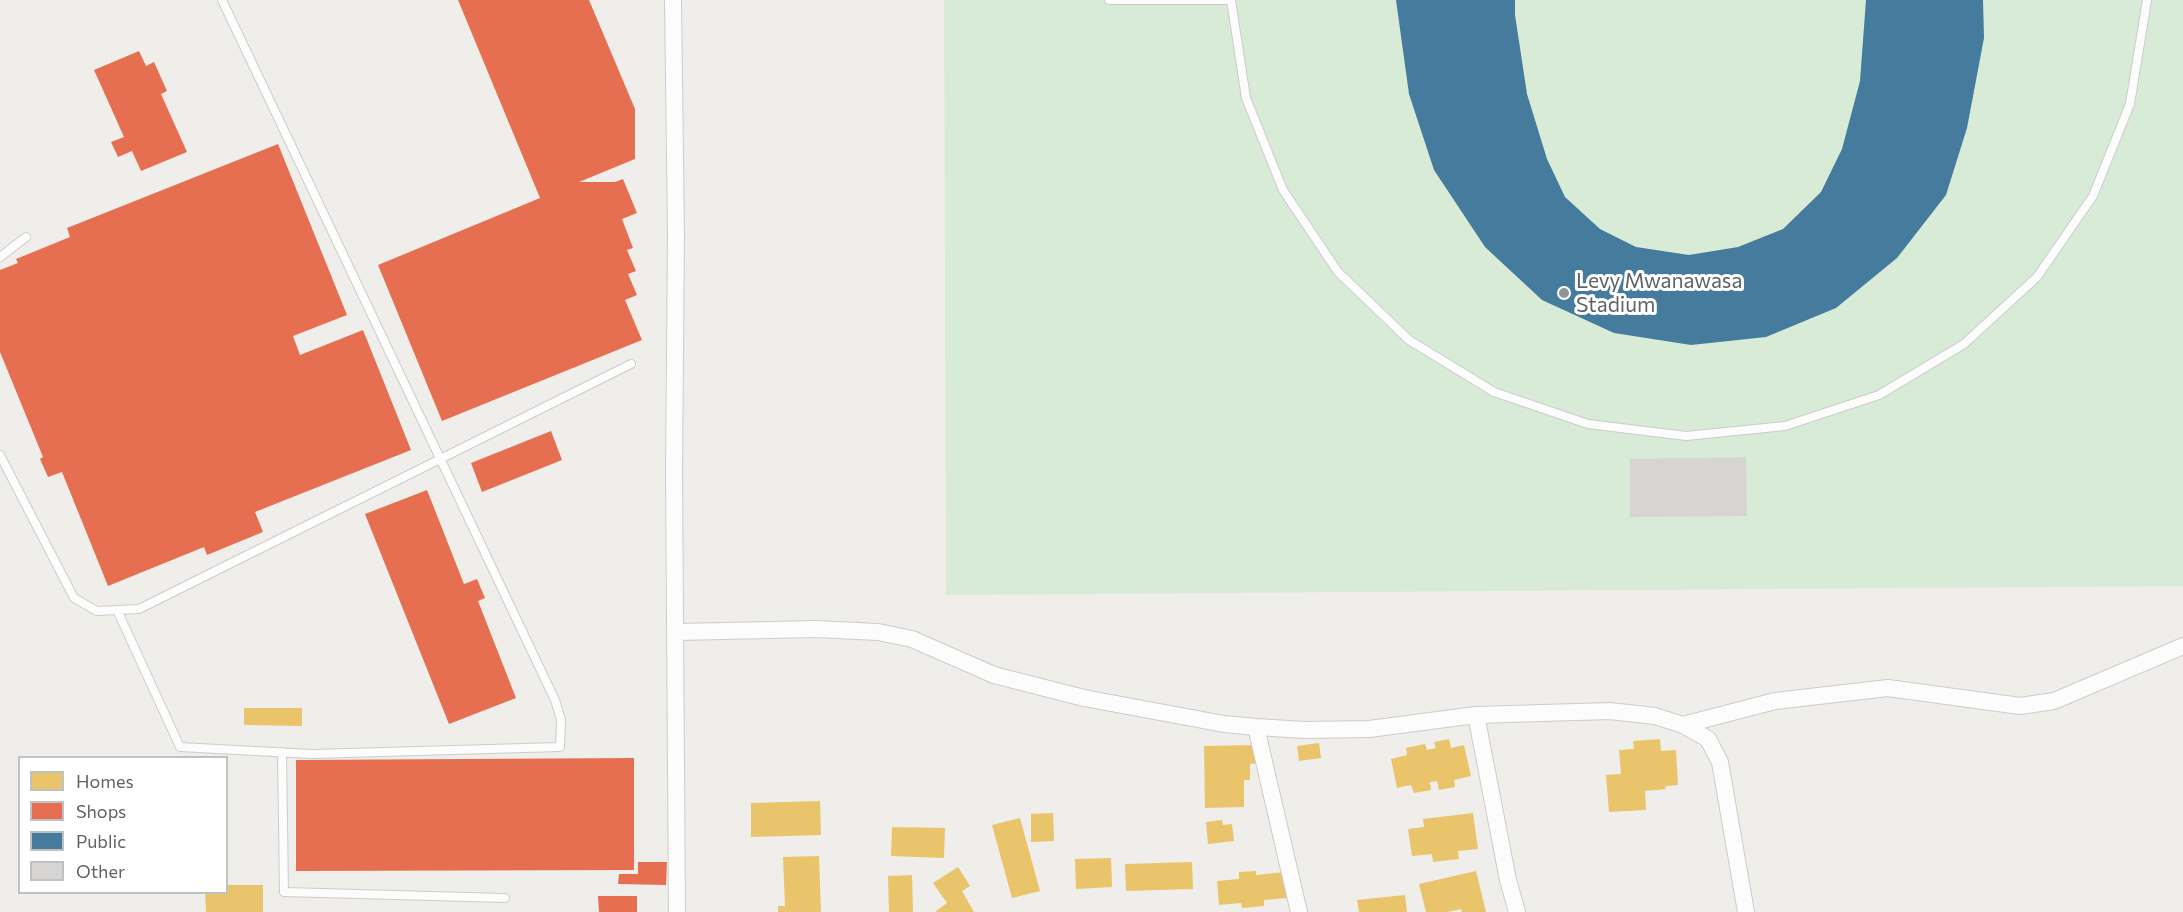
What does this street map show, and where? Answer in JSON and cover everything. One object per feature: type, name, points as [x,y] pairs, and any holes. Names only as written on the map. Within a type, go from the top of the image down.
[{"type":"street","points":[[673,0],[677,912]]},
{"type":"street","points":[[677,632],[816,629],[878,632],[912,639],[994,675],[1084,698],[1224,724],[1256,727],[1305,730],[1369,729],[1476,715],[1610,711],[1655,716],[1683,725],[1708,739],[1720,762],[1746,912]]},
{"type":"street","points":[[1683,725],[1775,701],[1888,688],[2020,706],[2054,701],[2183,646]]},
{"type":"street","points":[[1476,715],[1508,880],[1517,912]]},
{"type":"street","points":[[1256,727],[1299,912]]},
{"type":"lane","points":[[117,610],[180,747],[312,754],[560,747],[561,720],[555,700],[222,0]]},
{"type":"lane","points":[[1108,0],[1232,0],[1246,98],[1283,190],[1338,272],[1409,340],[1494,392],[1587,424],[1686,435],[1785,426],[1879,394],[1964,344],[2037,277],[2093,196],[2130,104],[2147,0]]},
{"type":"lane","points":[[0,258],[26,237]]},
{"type":"lane","points":[[0,456],[74,598],[97,611],[139,609],[631,364]]},
{"type":"lane","points":[[282,752],[284,892],[506,898]]},
{"type":"green space","name":"Levy Mwanawasa Stadium","points":[[944,0],[2183,0],[2183,586],[946,595]]},
{"type":"building: Homes","points":[[244,708],[302,708],[302,726],[244,725]]},
{"type":"building: Homes","points":[[1449,739],[1451,748],[1464,745],[1471,776],[1454,780],[1455,787],[1439,790],[1437,781],[1430,782],[1431,790],[1414,793],[1411,785],[1397,788],[1391,759],[1407,755],[1406,748],[1425,744],[1427,750],[1436,748],[1434,742]]},
{"type":"building: Homes","points":[[1660,739],[1661,751],[1676,750],[1678,785],[1645,791],[1646,810],[1609,812],[1606,775],[1621,774],[1619,750],[1634,749],[1633,741]]},
{"type":"building: Homes","points":[[1319,743],[1321,758],[1299,761],[1297,746]]},
{"type":"building: Homes","points":[[1257,745],[1258,763],[1250,764],[1250,780],[1244,780],[1244,807],[1205,808],[1204,746]]},
{"type":"building: Homes","points":[[820,801],[821,835],[751,837],[751,803]]},
{"type":"building: Homes","points":[[1053,813],[1054,841],[1031,842],[1031,814]]},
{"type":"building: Homes","points":[[1473,813],[1478,849],[1458,851],[1459,859],[1433,862],[1432,854],[1412,856],[1408,829],[1424,827],[1423,819]]},
{"type":"building: Homes","points":[[1020,818],[1040,891],[1012,898],[992,825]]},
{"type":"building: Homes","points":[[1222,820],[1223,825],[1232,824],[1234,841],[1208,844],[1206,822]]},
{"type":"building: Homes","points":[[892,827],[945,828],[944,858],[891,856]]},
{"type":"building: Homes","points":[[819,856],[821,912],[778,912],[778,906],[785,906],[783,857]]},
{"type":"building: Homes","points":[[1111,858],[1112,887],[1076,889],[1075,859]]},
{"type":"building: Homes","points":[[1192,862],[1193,889],[1126,891],[1125,864]]},
{"type":"building: Homes","points":[[958,867],[970,886],[962,891],[974,912],[935,912],[947,903],[933,883]]},
{"type":"building: Homes","points":[[1256,871],[1256,875],[1285,872],[1287,898],[1264,900],[1264,906],[1242,908],[1241,903],[1219,905],[1217,881],[1239,879],[1239,872]]},
{"type":"building: Homes","points":[[1476,871],[1486,912],[1462,912],[1461,909],[1426,912],[1419,884]]},
{"type":"building: Homes","points":[[912,875],[913,912],[889,912],[888,876]]},
{"type":"building: Homes","points":[[228,885],[263,885],[263,912],[206,912],[205,894],[228,894]]},
{"type":"building: Homes","points":[[1405,895],[1407,912],[1359,912],[1357,900]]},
{"type":"building: Shops","points":[[458,0],[589,0],[635,109],[635,159],[579,182],[615,182],[623,179],[637,213],[622,219],[633,248],[627,250],[636,271],[628,274],[637,295],[625,300],[642,340],[442,421],[378,265],[540,198]]},
{"type":"building: Shops","points":[[139,51],[146,66],[154,62],[167,91],[161,94],[187,152],[141,171],[132,151],[118,157],[111,142],[124,137],[94,70]]},
{"type":"building: Shops","points":[[278,144],[347,315],[293,336],[300,355],[363,330],[411,450],[255,512],[263,532],[207,555],[204,547],[108,586],[62,472],[48,477],[40,459],[43,457],[0,352],[0,270],[18,263],[16,259],[70,237],[67,228]]},
{"type":"building: Shops","points":[[551,431],[562,460],[482,492],[471,463]]},
{"type":"building: Shops","points":[[427,490],[464,584],[477,579],[485,598],[478,601],[516,698],[449,724],[365,514]]},
{"type":"building: Shops","points":[[634,758],[634,870],[296,871],[296,760]]},
{"type":"building: Shops","points":[[638,862],[667,862],[666,885],[618,884],[619,874],[638,874]]},
{"type":"building: Shops","points":[[598,896],[637,896],[637,912],[599,912]]},
{"type":"building: Public","points":[[1396,0],[1515,0],[1515,15],[1527,94],[1547,159],[1565,197],[1600,229],[1636,247],[1689,255],[1738,247],[1783,229],[1821,192],[1842,149],[1860,81],[1866,0],[1983,0],[1984,38],[1967,128],[1946,195],[1897,258],[1836,308],[1766,337],[1691,345],[1614,333],[1542,300],[1485,247],[1434,170],[1409,94]]},
{"type":"building: Other","points":[[1746,457],[1747,516],[1630,517],[1630,459]]},
{"type":"place","name":"Levy Mwanawasa Stadium","points":[[1564,293]]}]
